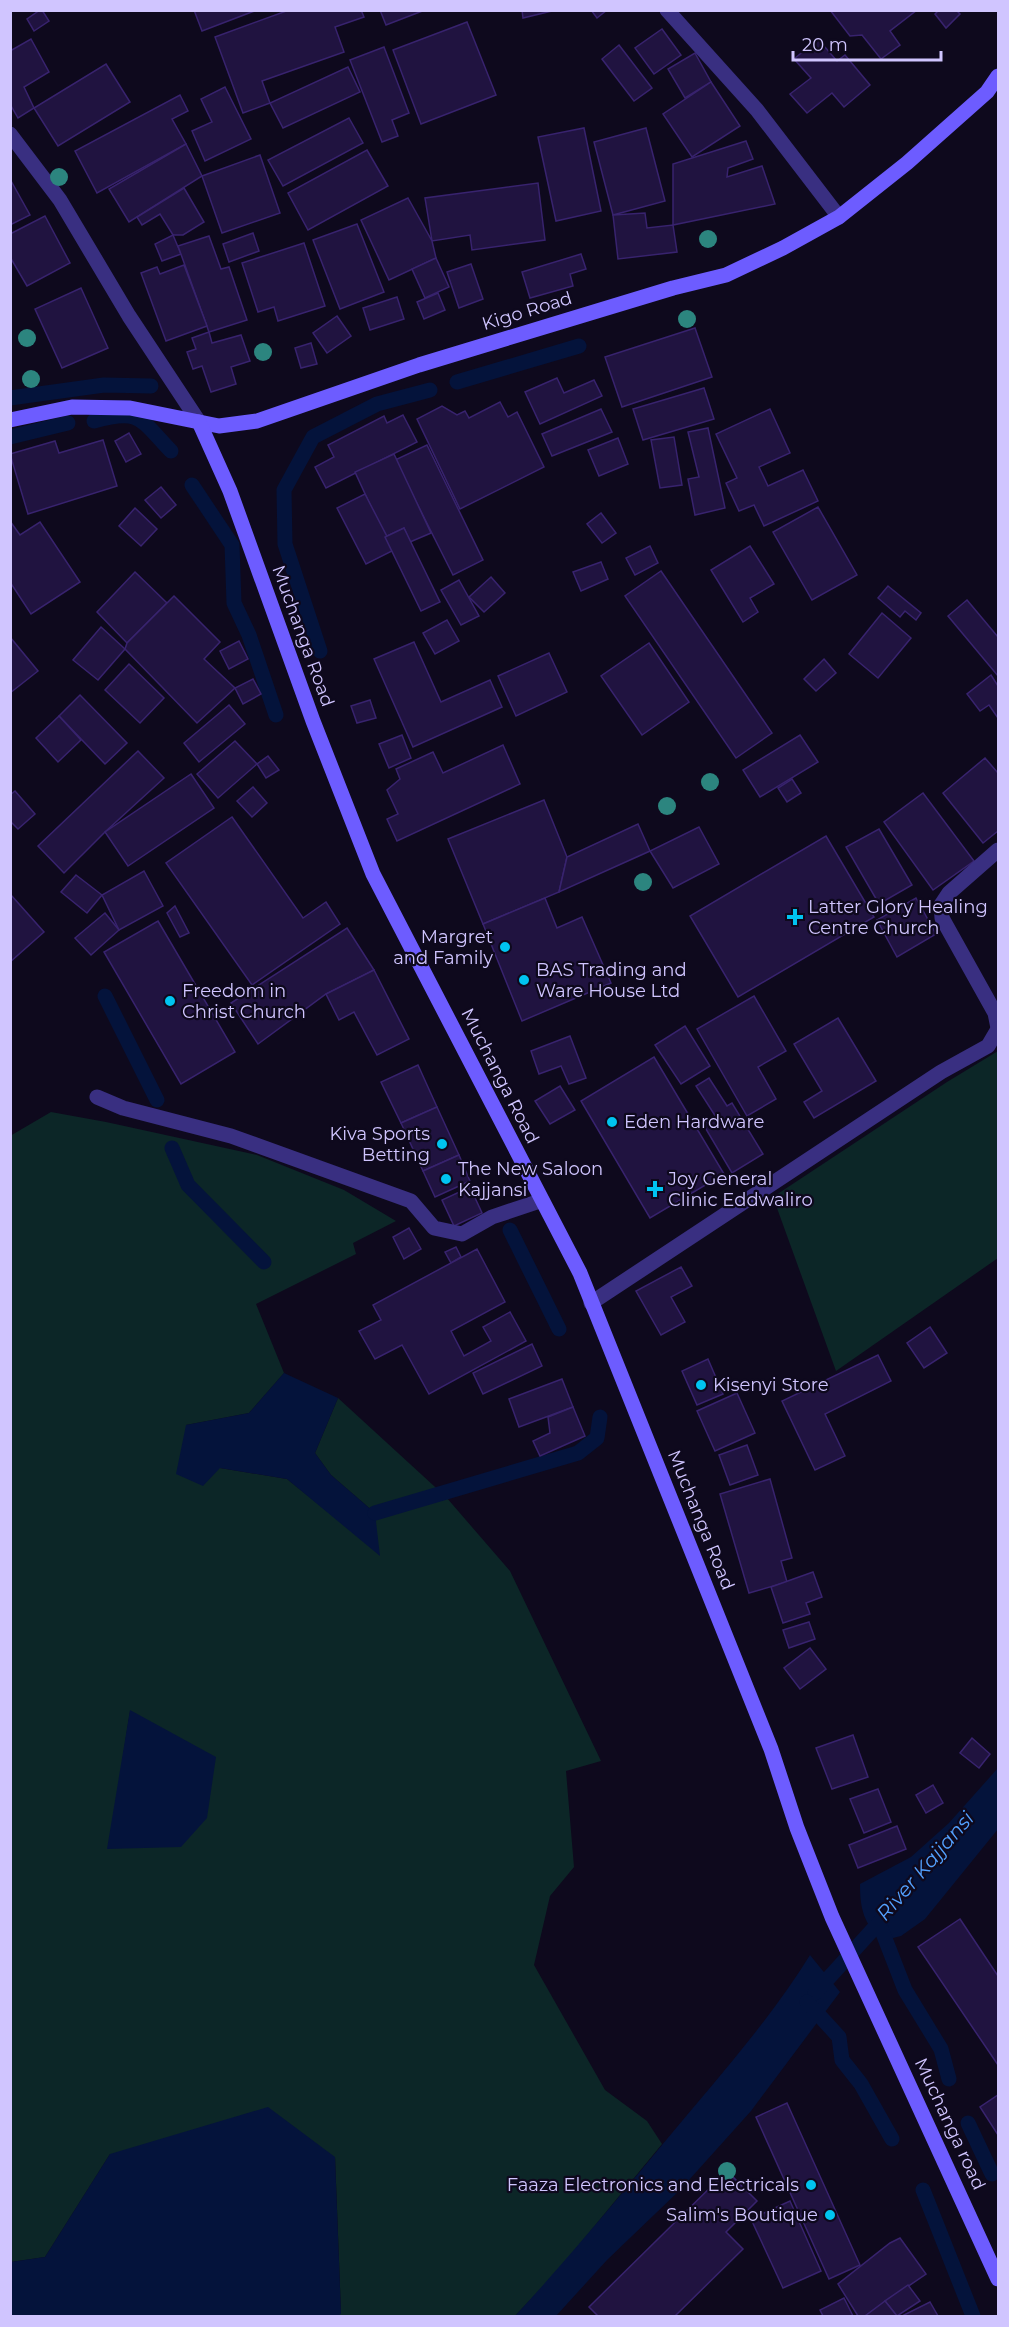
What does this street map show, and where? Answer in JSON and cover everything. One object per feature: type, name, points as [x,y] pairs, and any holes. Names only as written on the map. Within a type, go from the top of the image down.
[{"type":"street","points":[[668,10],[757,110],[839,217]]},
{"type":"street","name":"Kigo Road","points":[[10,420],[72,407],[130,408],[219,426],[257,421],[419,365],[673,288],[726,275],[783,248],[839,217],[907,163],[987,92],[999,76]]},
{"type":"street","points":[[10,134],[60,200],[129,316],[199,422]]},
{"type":"street","name":"Muchanga Road","points":[[199,422],[230,491],[309,710],[373,874],[540,1201],[580,1273],[766,1738],[832,1917],[864,1986]]},
{"type":"street","points":[[591,1303],[941,1072],[988,1046],[999,1028],[995,1013],[942,918],[941,905],[949,893],[999,850]]},
{"type":"street","points":[[97,1098],[123,1108],[231,1136],[411,1201],[434,1228],[462,1234],[492,1217],[540,1201]]},
{"type":"street","name":"Muchanga road","points":[[864,1986],[999,2278]]},
{"type":"green space","points":[[998,1051],[998,1258],[836,1371],[773,1197]]},
{"type":"green space","points":[[51,1112],[257,1155],[344,1190],[396,1221],[353,1243],[356,1254],[256,1304],[284,1373],[249,1413],[186,1425],[220,1468],[287,1479],[374,1549],[375,1513],[331,1475],[315,1453],[338,1398],[446,1497],[510,1571],[601,1761],[566,1771],[574,1867],[550,1896],[534,1965],[605,2090],[647,2121],[662,2144],[560,2268],[515,2316],[337,2316],[341,2313],[335,2157],[110,2154],[45,2257],[11,2262],[10,1136]],"holes":[[[130,1711],[180,1847],[121,1769]]]},
{"type":"water","points":[[284,1373],[338,1398],[315,1453],[331,1475],[375,1513],[380,1556],[287,1479],[220,1468],[203,1486],[176,1474],[186,1425],[249,1413]]},
{"type":"water","points":[[130,1710],[216,1757],[207,1818],[181,1847],[107,1849]]},
{"type":"water","points":[[998,1768],[998,1829],[925,1919],[901,1936],[881,1941],[864,1915],[860,1884],[911,1857],[949,1823]]},
{"type":"water","points":[[810,1955],[840,1992],[751,2111],[680,2190],[607,2260],[556,2316],[515,2316],[592,2229],[742,2049]]},
{"type":"water","points":[[268,2107],[335,2157],[341,2314],[337,2316],[11,2316],[11,2262],[45,2257],[110,2154]]},
{"type":"building","points":[[40,10],[49,21],[34,31],[27,19]]},
{"type":"building","points":[[194,10],[257,10],[202,31]]},
{"type":"building","points":[[289,10],[361,10],[364,17],[335,27],[344,52],[262,81],[270,103],[243,113],[215,37]]},
{"type":"building","points":[[380,10],[425,10],[386,25]]},
{"type":"building","points":[[522,10],[556,10],[523,18]]},
{"type":"building","points":[[591,10],[607,10],[597,18]]},
{"type":"building","points":[[830,10],[917,10],[890,31],[900,45],[881,59],[862,35],[850,36]]},
{"type":"building","points":[[939,10],[956,10],[960,14],[946,28],[935,14]]},
{"type":"building","points":[[467,22],[496,95],[421,124],[393,50]]},
{"type":"building","points":[[662,29],[681,55],[654,74],[635,48]]},
{"type":"building","points":[[31,39],[49,72],[24,87],[34,108],[18,118],[10,104],[10,51]]},
{"type":"building","points":[[818,39],[837,61],[845,55],[870,85],[844,107],[832,93],[807,113],[790,94],[811,78],[794,59]]},
{"type":"building","points":[[619,45],[652,88],[634,101],[602,59]]},
{"type":"building","points":[[384,47],[409,113],[392,120],[398,136],[382,142],[350,60]]},
{"type":"building","points":[[695,53],[711,82],[685,98],[668,69]]},
{"type":"building","points":[[106,64],[130,102],[58,146],[34,108]]},
{"type":"building","points":[[348,67],[360,92],[283,128],[270,103]]},
{"type":"building","points":[[711,82],[740,126],[692,157],[663,114]]},
{"type":"building","points":[[225,87],[251,139],[205,161],[192,131],[212,122],[201,99]]},
{"type":"building","points":[[180,95],[188,111],[172,119],[186,144],[97,193],[75,151]]},
{"type":"building","points":[[349,118],[363,143],[283,186],[268,160]]},
{"type":"building","points":[[584,128],[601,211],[556,221],[538,137]]},
{"type":"building","points":[[646,128],[665,201],[613,215],[594,142]]},
{"type":"building","points":[[746,141],[753,159],[728,168],[727,177],[762,166],[775,204],[673,225],[673,164]]},
{"type":"building","points":[[186,144],[202,176],[129,222],[109,189]]},
{"type":"building","points":[[367,150],[388,186],[308,230],[288,193]]},
{"type":"building","points":[[260,155],[280,213],[222,233],[202,176]]},
{"type":"building","points":[[10,179],[30,215],[10,225]]},
{"type":"building","points":[[538,183],[545,240],[472,250],[470,235],[432,241],[425,198]]},
{"type":"building","points":[[184,188],[204,222],[183,235],[173,235],[160,214],[142,225],[137,217]]},
{"type":"building","points":[[408,198],[432,241],[436,258],[389,280],[361,220]]},
{"type":"building","points":[[645,213],[647,228],[673,225],[677,252],[618,259],[613,215]]},
{"type":"building","points":[[45,216],[70,263],[27,286],[10,257],[10,234]]},
{"type":"building","points":[[357,224],[384,292],[340,309],[313,240]]},
{"type":"building","points":[[253,233],[259,251],[229,262],[223,244]]},
{"type":"building","points":[[173,235],[181,254],[162,261],[155,244]]},
{"type":"building","points":[[209,236],[221,269],[229,267],[247,320],[209,332],[178,246]]},
{"type":"building","points":[[304,243],[325,306],[278,321],[274,307],[258,312],[242,263]]},
{"type":"building","points":[[581,254],[586,269],[570,274],[573,286],[530,298],[522,272]]},
{"type":"building","points":[[436,258],[449,287],[425,298],[412,269]]},
{"type":"building","points":[[471,264],[483,299],[459,308],[447,272]]},
{"type":"building","points":[[184,265],[207,326],[166,341],[141,273],[157,267],[160,274]]},
{"type":"building","points":[[81,288],[108,348],[62,368],[35,309]]},
{"type":"building","points":[[438,293],[445,310],[424,319],[417,302]]},
{"type":"building","points":[[397,297],[404,319],[370,330],[363,308]]},
{"type":"building","points":[[337,316],[351,336],[327,353],[313,333]]},
{"type":"building","points":[[695,328],[712,377],[622,407],[605,357]]},
{"type":"building","points":[[209,332],[212,343],[241,335],[250,361],[231,367],[236,384],[211,392],[202,366],[193,369],[187,352],[196,349],[192,338]]},
{"type":"building","points":[[311,343],[317,364],[301,368],[295,348]]},
{"type":"building","points":[[557,378],[564,393],[594,380],[602,396],[540,424],[525,392]]},
{"type":"building","points":[[704,388],[714,419],[643,440],[633,409]]},
{"type":"building","points":[[500,402],[508,417],[517,412],[544,467],[460,509],[417,419],[442,406],[457,415],[465,411],[469,418]]},
{"type":"building","points":[[601,409],[612,432],[552,456],[542,434]]},
{"type":"building","points":[[770,409],[790,453],[759,467],[768,486],[803,470],[818,501],[764,526],[754,505],[739,511],[726,483],[737,478],[716,434]]},
{"type":"building","points":[[403,415],[417,442],[326,488],[315,467],[334,457],[328,445],[384,416],[387,423]]},
{"type":"building","points":[[708,428],[725,508],[695,515],[688,479],[699,477],[688,432]]},
{"type":"building","points":[[129,433],[141,454],[126,462],[115,441]]},
{"type":"building","points":[[674,437],[682,485],[660,488],[651,440]]},
{"type":"building","points":[[618,438],[628,464],[599,476],[588,450]]},
{"type":"building","points":[[103,440],[117,486],[28,514],[10,454],[55,441],[59,453]]},
{"type":"building","points":[[427,445],[483,560],[453,575],[395,460]]},
{"type":"building","points":[[394,454],[431,533],[410,542],[404,528],[385,537],[355,472]]},
{"type":"building","points":[[161,487],[176,505],[161,518],[145,500]]},
{"type":"building","points":[[365,494],[394,550],[366,564],[337,508]]},
{"type":"building","points":[[818,507],[857,575],[812,600],[773,532]]},
{"type":"building","points":[[135,508],[157,529],[141,546],[119,526]]},
{"type":"building","points":[[601,513],[616,533],[602,543],[587,524]]},
{"type":"building","points":[[10,521],[20,535],[40,522],[80,582],[31,614],[10,582]]},
{"type":"building","points":[[404,528],[440,602],[421,611],[385,537]]},
{"type":"building","points":[[650,546],[658,563],[635,575],[626,558]]},
{"type":"building","points":[[750,546],[774,584],[750,598],[758,612],[743,622],[711,570]]},
{"type":"building","points":[[601,562],[608,579],[581,591],[573,572]]},
{"type":"building","points":[[661,571],[772,733],[736,758],[625,596]]},
{"type":"building","points":[[135,572],[167,603],[127,643],[97,612]]},
{"type":"building","points":[[491,577],[505,593],[484,612],[469,597]]},
{"type":"building","points":[[459,580],[479,616],[461,625],[441,590]]},
{"type":"building","points":[[888,586],[921,613],[916,620],[905,611],[900,617],[878,598]]},
{"type":"building","points":[[174,596],[220,642],[204,659],[235,688],[197,723],[125,649],[127,643]]},
{"type":"building","points":[[967,600],[998,637],[998,676],[948,616]]},
{"type":"building","points":[[882,613],[911,638],[878,678],[849,654]]},
{"type":"building","points":[[447,620],[459,641],[435,654],[423,633]]},
{"type":"building","points":[[101,627],[125,649],[98,680],[73,660]]},
{"type":"building","points":[[10,637],[38,671],[10,693]]},
{"type":"building","points":[[239,641],[248,659],[229,669],[220,651]]},
{"type":"building","points":[[414,642],[441,702],[490,680],[502,707],[413,747],[374,659]]},
{"type":"building","points":[[649,643],[689,702],[642,735],[601,676]]},
{"type":"building","points":[[549,653],[567,692],[516,716],[498,676]]},
{"type":"building","points":[[824,659],[836,673],[816,691],[804,679]]},
{"type":"building","points":[[129,664],[164,698],[140,723],[105,690]]},
{"type":"building","points":[[991,675],[998,686],[998,718],[989,705],[980,711],[967,694]]},
{"type":"building","points":[[253,679],[261,694],[243,704],[235,688]]},
{"type":"building","points":[[80,695],[127,743],[105,764],[59,716]]},
{"type":"building","points":[[370,700],[376,718],[357,723],[351,706]]},
{"type":"building","points":[[229,705],[245,724],[199,762],[184,743]]},
{"type":"building","points":[[59,716],[81,740],[58,762],[36,738]]},
{"type":"building","points":[[402,735],[411,758],[389,768],[379,744]]},
{"type":"building","points":[[800,735],[818,762],[760,797],[743,770]]},
{"type":"building","points":[[235,741],[257,764],[218,798],[197,774]]},
{"type":"building","points":[[503,745],[520,784],[397,841],[387,819],[398,814],[387,790],[400,779],[396,769],[433,752],[443,773]]},
{"type":"building","points":[[138,751],[164,778],[64,873],[38,846]]},
{"type":"building","points":[[268,756],[279,770],[266,778],[257,764]]},
{"type":"building","points":[[985,758],[998,773],[998,831],[983,843],[943,793]]},
{"type":"building","points":[[191,774],[214,808],[128,866],[105,832]]},
{"type":"building","points":[[792,779],[801,793],[787,802],[778,788]]},
{"type":"building","points":[[253,787],[267,803],[252,817],[237,801]]},
{"type":"building","points":[[15,791],[35,814],[18,829],[10,821],[10,795]]},
{"type":"building","points":[[923,793],[974,861],[933,890],[884,822]]},
{"type":"building","points":[[544,800],[567,857],[559,892],[483,924],[448,839]]},
{"type":"building","points":[[232,817],[303,918],[326,902],[340,924],[252,985],[166,863]]},
{"type":"building","points":[[638,824],[650,851],[559,892],[567,857]]},
{"type":"building","points":[[699,827],[719,864],[673,888],[650,851]]},
{"type":"building","points":[[879,829],[912,885],[879,904],[846,847]]},
{"type":"building","points":[[826,836],[874,917],[738,997],[690,916]]},
{"type":"building","points":[[144,871],[163,906],[119,930],[102,895]]},
{"type":"building","points":[[76,875],[102,895],[87,913],[61,892]]},
{"type":"building","points":[[10,896],[44,932],[10,962]]},
{"type":"building","points":[[545,898],[557,928],[582,917],[611,983],[522,1021],[483,924]]},
{"type":"building","points":[[916,898],[936,934],[897,957],[877,920]]},
{"type":"building","points":[[175,906],[189,933],[180,937],[167,913]]},
{"type":"building","points":[[105,913],[119,930],[91,955],[75,938]]},
{"type":"building","points":[[158,921],[235,1052],[181,1084],[104,952]]},
{"type":"building","points":[[347,928],[374,970],[326,994],[258,1044],[231,1003]]},
{"type":"building","points":[[374,970],[409,1039],[377,1055],[354,1012],[339,1020],[326,994]]},
{"type":"building","points":[[754,996],[786,1051],[758,1067],[776,1099],[747,1116],[697,1029]]},
{"type":"building","points":[[838,1018],[876,1081],[814,1118],[804,1102],[822,1091],[794,1044]]},
{"type":"building","points":[[685,1026],[710,1066],[681,1084],[655,1045]]},
{"type":"building","points":[[570,1036],[586,1078],[569,1084],[561,1066],[539,1074],[531,1051]]},
{"type":"building","points":[[654,1057],[724,1174],[650,1218],[581,1101]]},
{"type":"building","points":[[418,1065],[437,1107],[401,1123],[381,1082]]},
{"type":"building","points":[[709,1078],[727,1106],[732,1103],[763,1154],[732,1173],[703,1124],[716,1117],[696,1086]]},
{"type":"building","points":[[560,1086],[575,1110],[550,1124],[535,1101]]},
{"type":"building","points":[[437,1107],[459,1155],[423,1171],[401,1123]]},
{"type":"building","points":[[459,1155],[470,1181],[435,1197],[423,1171]]},
{"type":"building","points":[[470,1187],[482,1213],[454,1226],[442,1200]]},
{"type":"building","points":[[409,1228],[421,1249],[404,1259],[393,1237]]},
{"type":"building","points":[[456,1247],[461,1257],[451,1263],[445,1252]]},
{"type":"building","points":[[477,1249],[505,1302],[451,1331],[464,1356],[491,1341],[483,1327],[510,1312],[526,1341],[429,1394],[402,1345],[375,1359],[359,1331],[381,1320],[373,1305]]},
{"type":"building","points":[[681,1267],[692,1286],[671,1297],[685,1322],[661,1335],[636,1291]]},
{"type":"building","points":[[930,1327],[947,1353],[924,1368],[907,1343]]},
{"type":"building","points":[[532,1344],[542,1366],[483,1394],[473,1373]]},
{"type":"building","points":[[878,1355],[891,1381],[825,1414],[845,1456],[815,1470],[782,1401]]},
{"type":"building","points":[[708,1359],[723,1394],[697,1405],[682,1371]]},
{"type":"building","points":[[562,1379],[573,1407],[519,1427],[509,1399]]},
{"type":"building","points":[[737,1393],[755,1433],[715,1451],[697,1411]]},
{"type":"building","points":[[573,1407],[585,1436],[540,1456],[533,1441],[550,1433],[548,1417]]},
{"type":"building","points":[[747,1445],[758,1475],[730,1485],[719,1455]]},
{"type":"building","points":[[770,1479],[792,1558],[781,1561],[787,1582],[749,1593],[720,1494]]},
{"type":"building","points":[[813,1572],[822,1597],[806,1603],[810,1614],[783,1623],[771,1587]]},
{"type":"building","points":[[809,1622],[815,1639],[789,1648],[783,1630]]},
{"type":"building","points":[[810,1648],[826,1669],[800,1689],[784,1668]]},
{"type":"building","points":[[853,1735],[868,1777],[832,1789],[816,1748]]},
{"type":"building","points":[[972,1738],[990,1754],[979,1768],[960,1753]]},
{"type":"building","points":[[933,1785],[943,1803],[926,1813],[916,1795]]},
{"type":"building","points":[[878,1789],[891,1822],[864,1833],[850,1799]]},
{"type":"building","points":[[897,1826],[906,1849],[858,1868],[849,1845]]},
{"type":"building","points":[[960,1919],[998,1976],[998,2065],[918,1947]]},
{"type":"building","points":[[998,2095],[998,2135],[980,2107]]},
{"type":"building","points":[[787,2103],[860,2265],[829,2279],[756,2117]]},
{"type":"building","points":[[727,2171],[757,2201],[726,2232],[743,2249],[675,2316],[598,2316],[589,2307]]},
{"type":"building","points":[[790,2201],[821,2271],[783,2288],[751,2219]]},
{"type":"building","points":[[900,2238],[926,2274],[865,2316],[858,2316],[838,2284],[890,2243]]},
{"type":"building","points":[[908,2285],[920,2301],[897,2316],[885,2301]]},
{"type":"building","points":[[844,2298],[853,2316],[823,2316],[820,2310]]},
{"type":"building","points":[[885,2301],[897,2316],[865,2316]]},
{"type":"building","points":[[930,2302],[938,2316],[904,2315]]},
{"type":"waterway","points":[[457,382],[579,346]]},
{"type":"waterway","points":[[10,398],[104,385],[151,386]]},
{"type":"waterway","points":[[320,651],[285,544],[284,490],[313,437],[377,404],[430,390]]},
{"type":"waterway","points":[[94,421],[110,417],[131,416],[145,424],[171,451]]},
{"type":"waterway","points":[[10,437],[68,423]]},
{"type":"waterway","points":[[192,485],[232,545],[234,603],[249,635],[276,715]]},
{"type":"waterway","points":[[105,996],[157,1100]]},
{"type":"waterway","points":[[172,1148],[188,1185],[264,1262]]},
{"type":"waterway","points":[[510,1230],[559,1329]]},
{"type":"waterway","points":[[375,1513],[578,1453],[597,1438],[600,1417]]},
{"type":"waterway","name":"River Kajjansi","points":[[815,1993],[886,1915]]},
{"type":"waterway","points":[[879,1923],[905,1990],[941,2049],[949,2079]]},
{"type":"waterway","points":[[807,2002],[839,2037],[842,2060],[861,2084],[892,2139]]},
{"type":"waterway","points":[[968,2123],[992,2174]]},
{"type":"waterway","points":[[923,2190],[973,2316]]},
{"type":"place","name":"Latter Glory Healing Centre Church","points":[[795,917]]},
{"type":"place","name":"Margret and Family","points":[[505,947]]},
{"type":"place","name":"BAS Trading and Ware House Ltd","points":[[524,980]]},
{"type":"place","name":"Freedom in Christ Church","points":[[170,1001]]},
{"type":"place","name":"Eden Hardware","points":[[612,1122]]},
{"type":"place","name":"Kiva Sports Betting","points":[[442,1144]]},
{"type":"place","name":"The New Saloon Kajjansi","points":[[446,1179]]},
{"type":"place","name":"Joy General Clinic Eddwaliro","points":[[655,1189]]},
{"type":"place","name":"Kisenyi Store","points":[[701,1385]]},
{"type":"place","name":"Faaza Electronics and Electricals","points":[[811,2185]]},
{"type":"place","name":"Salim's Boutique","points":[[830,2215]]}]
